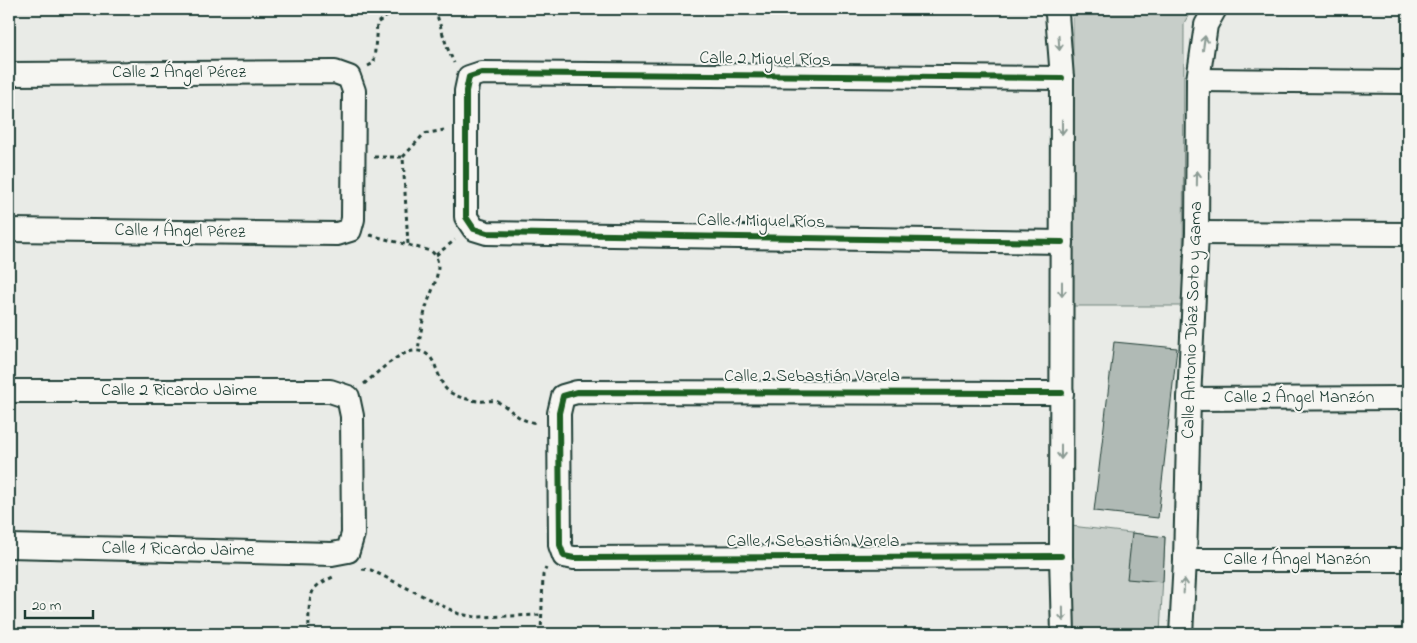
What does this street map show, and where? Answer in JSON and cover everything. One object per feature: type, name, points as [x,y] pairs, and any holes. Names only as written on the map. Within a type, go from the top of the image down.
[{"type":"street","points":[[1055,9],[1058,14],[1062,78],[1061,556],[1063,634]]},
{"type":"street","name":"Calle Antonio Díaz Soto y Gama","points":[[1182,634],[1189,398],[1197,233],[1198,80],[1206,25],[1215,9]]},
{"type":"street","name":"Calle 2 Ángel Pérez","points":[[9,74],[335,72],[349,77]]},
{"type":"street","name":"Calle 2 Miguel Ríos","points":[[468,77],[481,73],[491,73],[1062,78]]},
{"type":"street","points":[[349,77],[354,91],[354,157],[350,230]]},
{"type":"street","points":[[466,129],[468,77]]},
{"type":"street","points":[[1198,80],[1408,82]]},
{"type":"street","name":"Calle 1 Miguel Ríos","points":[[466,129],[466,217],[474,229],[487,233],[1062,242]]},
{"type":"street","name":"Calle 1 Ángel Pérez","points":[[9,230],[337,234],[350,230]]},
{"type":"street","points":[[1197,233],[1408,234]]},
{"type":"street","name":"Calle 2 Ricardo Jaime","points":[[9,391],[330,391],[348,397]]},
{"type":"street","name":"Calle 2 Sebastián Varela","points":[[559,424],[559,413],[564,396],[577,392],[1062,393]]},
{"type":"street","points":[[348,397],[352,416],[353,534],[348,551]]},
{"type":"street","name":"Calle 2 Ángel Manzón","points":[[1189,398],[1408,398]]},
{"type":"street","points":[[559,424],[560,545],[564,556]]},
{"type":"street","name":"Calle 1 Ricardo Jaime","points":[[9,546],[332,554],[348,551]]},
{"type":"street","name":"Calle 1 Sebastián Varela","points":[[564,556],[584,558],[1061,556]]},
{"type":"street","name":"Calle 1 Ángel Manzón","points":[[1185,560],[1408,560]]},
{"type":"path","points":[[349,77],[374,63],[377,23],[397,9]]},
{"type":"path","points":[[435,9],[453,61],[468,77]]},
{"type":"path","points":[[408,245],[403,157],[424,134],[438,130],[466,129]]},
{"type":"path","points":[[354,157],[403,157]]},
{"type":"path","points":[[350,230],[431,251],[436,255],[438,263],[437,279],[428,299],[418,350]]},
{"type":"path","points":[[348,397],[402,354],[418,350],[429,356],[439,374],[442,385],[452,394],[478,402],[495,401],[527,422],[559,424]]},
{"type":"path","points":[[348,551],[355,568],[371,570],[459,614],[476,617],[542,615]]},
{"type":"path","points":[[541,634],[543,575],[547,564],[564,556]]},
{"type":"path","points":[[309,634],[309,604],[314,588],[322,582],[339,575]]},
{"type":"shaded area","points":[[1068,9],[1192,9],[1184,23],[1183,306],[1072,306],[1073,18]]},
{"type":"shaded area","points":[[1071,526],[1165,537],[1160,634],[1072,634]]},
{"type":"building","points":[[1114,342],[1177,348],[1158,518],[1094,511]]},
{"type":"building","points":[[1132,533],[1165,537],[1163,582],[1127,579]]},
{"type":"cycle path","points":[[1062,78],[481,73],[469,77],[466,91],[466,217],[474,229],[487,233],[1062,242]]},
{"type":"cycle path","points":[[1061,556],[574,558],[564,556],[560,545],[559,413],[563,396],[577,392],[1062,393]]}]
